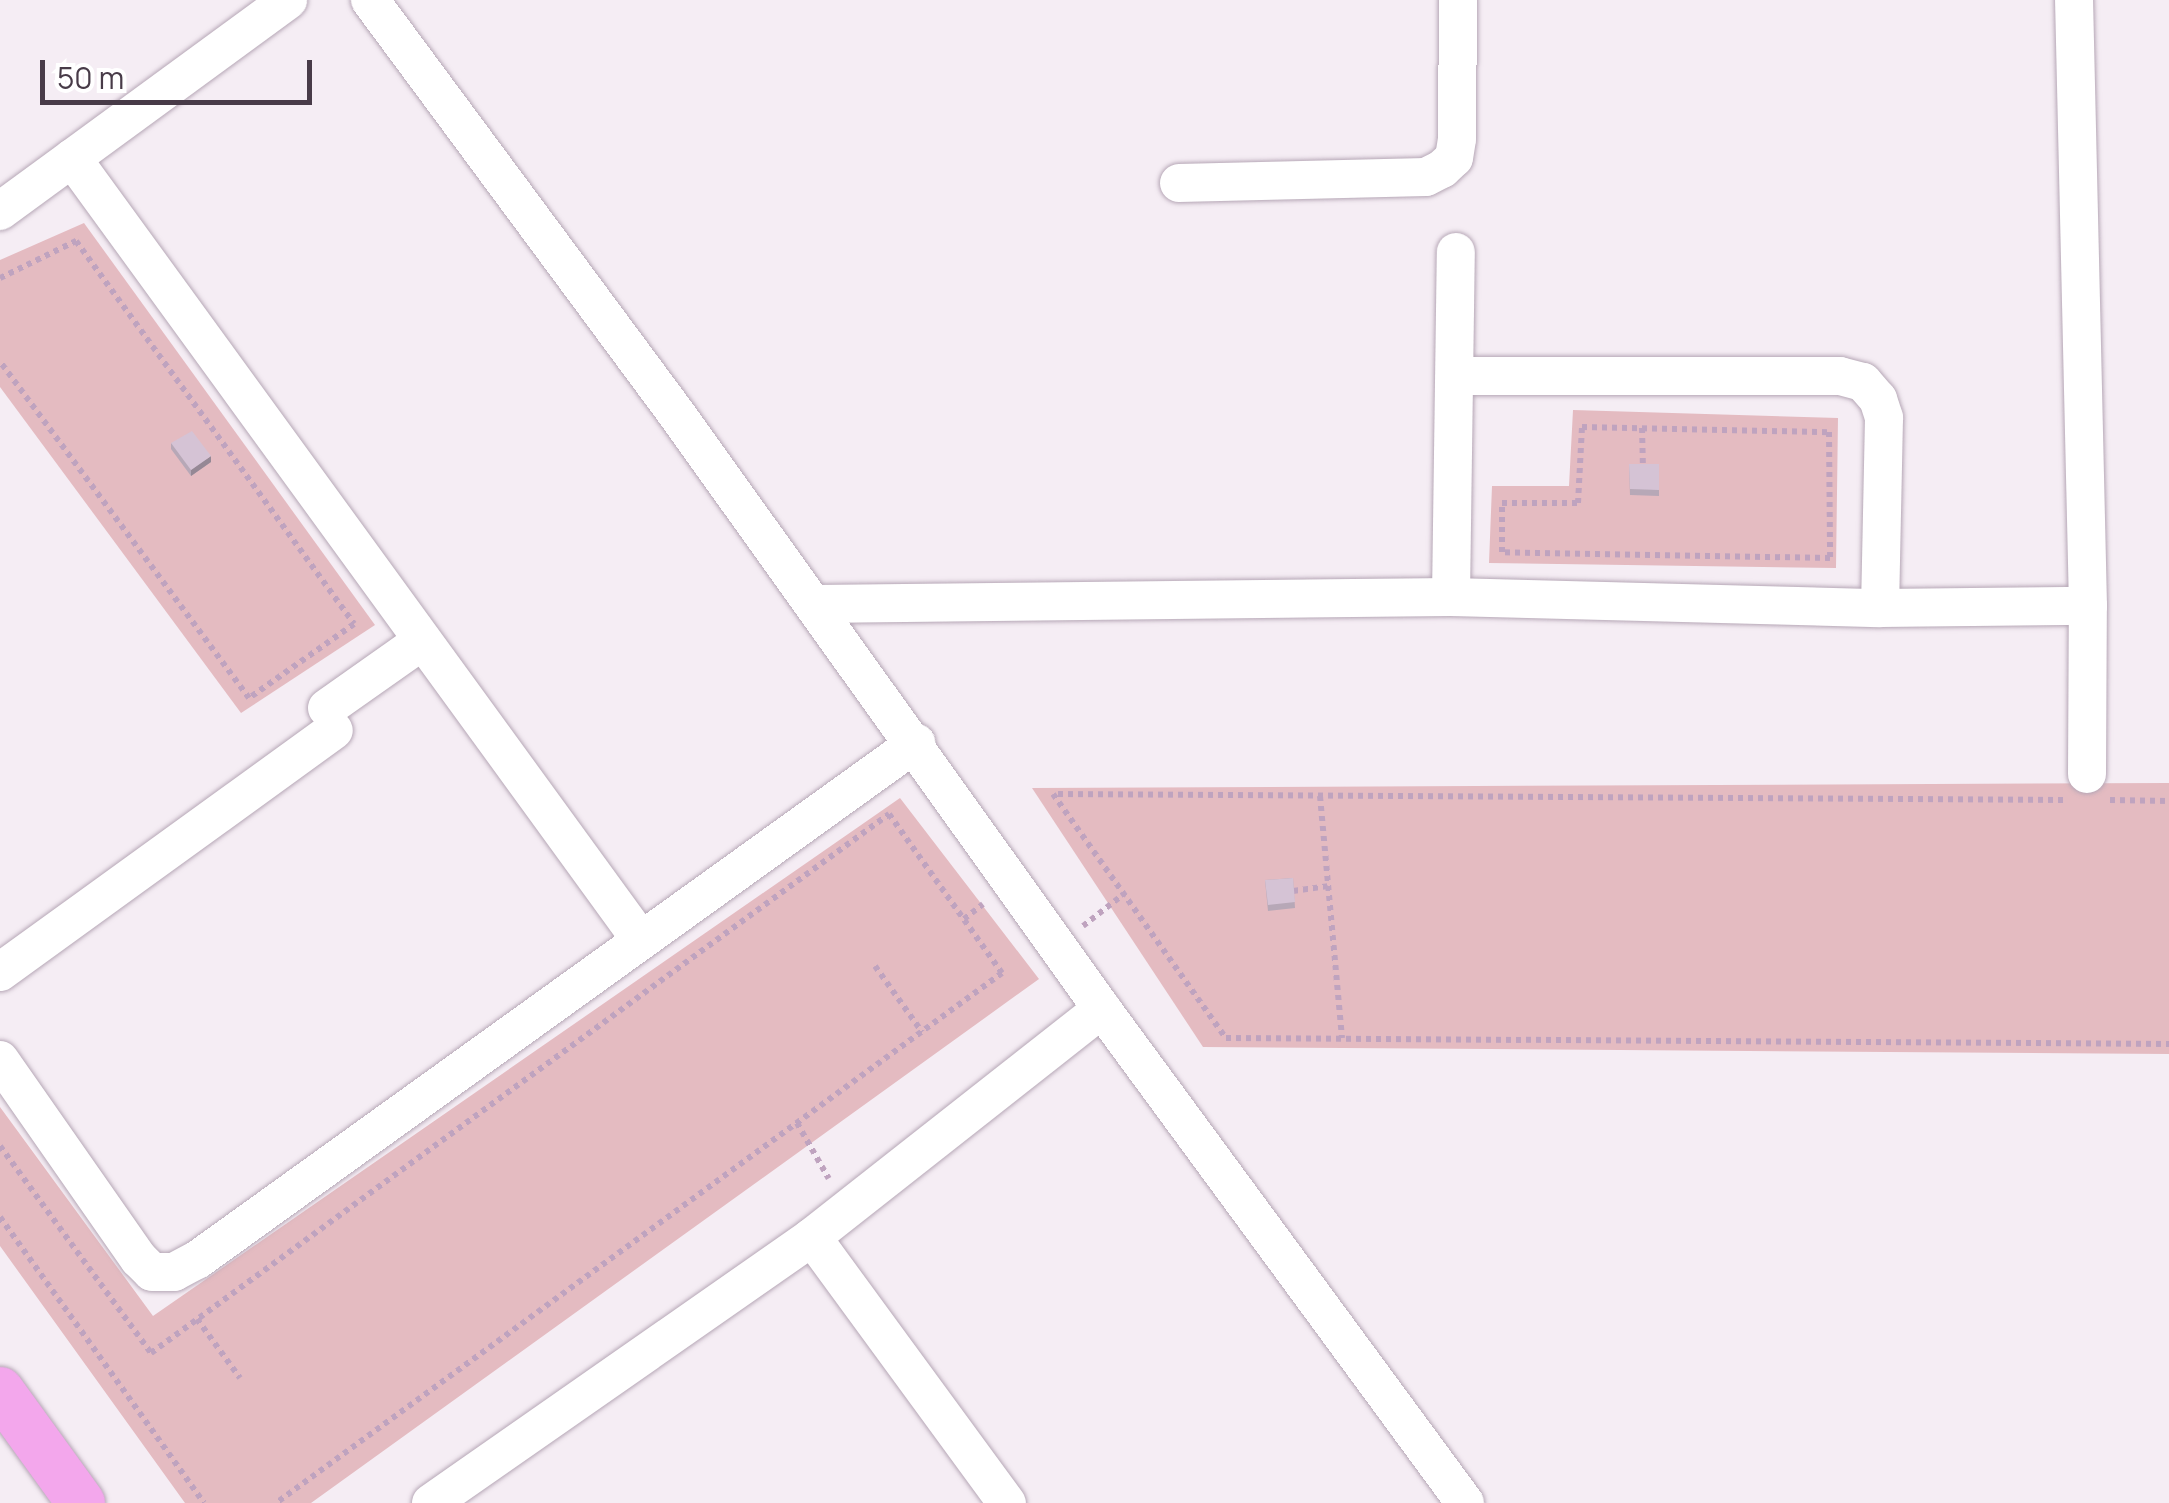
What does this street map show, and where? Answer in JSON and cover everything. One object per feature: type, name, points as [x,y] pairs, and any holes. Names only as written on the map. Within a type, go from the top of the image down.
[{"type":"main road","points":[[0,1391],[82,1503]]},
{"type":"street","points":[[0,211],[288,0]]},
{"type":"street","points":[[370,0],[815,604],[1102,1009],[1464,1503]]},
{"type":"street","points":[[1179,183],[1426,176],[1442,169],[1454,158],[1456,139],[1458,0]]},
{"type":"street","points":[[2074,0],[2088,606],[2082,792]]},
{"type":"street","points":[[72,158],[640,939]]},
{"type":"street","points":[[1451,597],[1458,376],[1456,252]]},
{"type":"street","points":[[1458,376],[1840,376],[1863,382],[1878,399],[1884,418],[1880,608]]},
{"type":"street","points":[[815,604],[1451,597],[1880,608],[2088,606]]},
{"type":"street","points":[[0,972],[330,719],[422,641]]},
{"type":"street","points":[[0,1060],[139,1259],[152,1272],[174,1272],[198,1260],[916,743]]},
{"type":"street","points":[[432,1503],[812,1237],[1102,1009]]},
{"type":"street","points":[[812,1237],[1006,1503]]},
{"type":"path","points":[[0,278],[76,241],[354,624],[249,698],[0,361]]},
{"type":"path","points":[[1582,427],[1642,428],[1830,432],[1830,558],[1502,552],[1502,503],[1578,503],[1582,427]]},
{"type":"path","points":[[1642,428],[1643,470]]},
{"type":"path","points":[[2169,801],[2082,792],[1053,794],[1226,1038],[2169,1044]]},
{"type":"path","points":[[1320,796],[1342,1038]]},
{"type":"path","points":[[276,1503],[1002,973],[890,814]]},
{"type":"path","points":[[1293,891],[1328,886]]},
{"type":"path","points":[[1058,944],[1124,894]]},
{"type":"path","points":[[875,966],[922,1032]]},
{"type":"path","points":[[798,1123],[846,1210]]},
{"type":"path","points":[[0,1218],[204,1503]]},
{"type":"path","points":[[198,1318],[240,1378]]},
{"type":"shaded area","points":[[84,223],[375,625],[241,713],[0,387],[0,260]]},
{"type":"shaded area","points":[[1573,410],[1838,418],[1836,568],[1489,563],[1492,486],[1569,486]]},
{"type":"shaded area","points":[[2169,783],[2169,1054],[1203,1047],[1032,788]]},
{"type":"shaded area","points":[[900,798],[1039,979],[311,1503],[185,1503],[0,1246],[0,1107],[153,1316]]},
{"type":"building","points":[[192,431],[211,456],[191,470],[171,443]]},
{"type":"building","points":[[1629,464],[1659,464],[1659,490],[1630,489]]},
{"type":"building","points":[[1293,878],[1295,902],[1268,905],[1265,880]]}]
